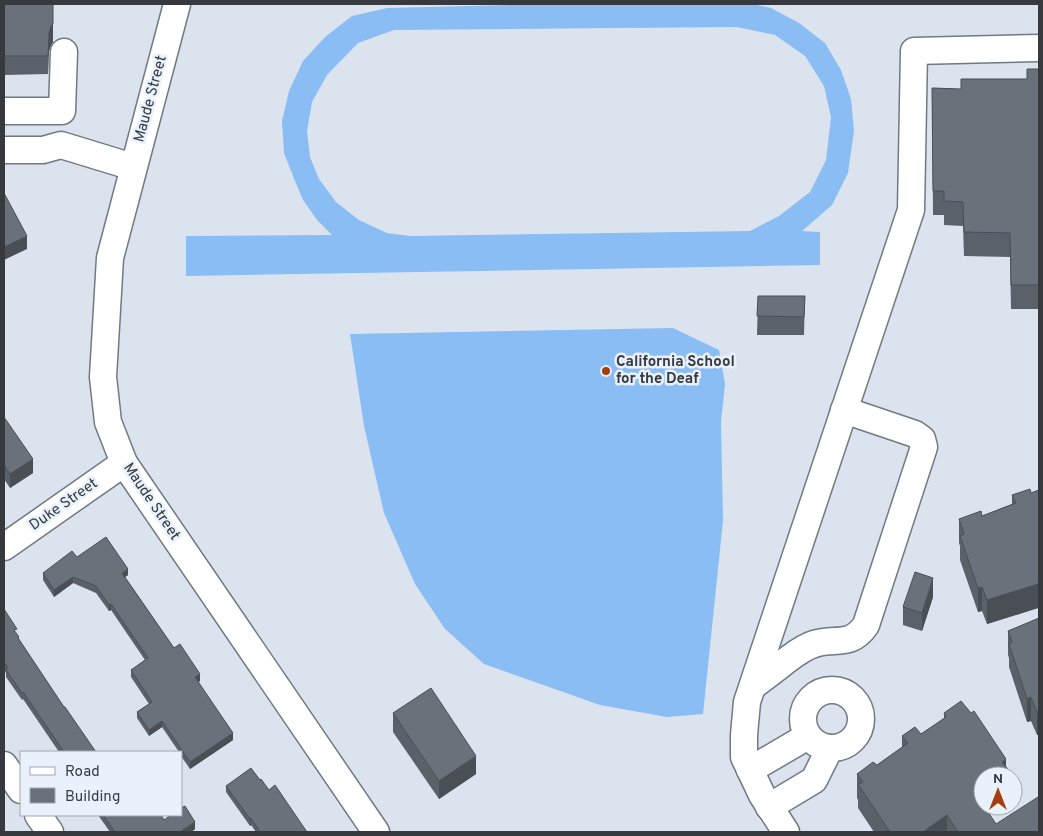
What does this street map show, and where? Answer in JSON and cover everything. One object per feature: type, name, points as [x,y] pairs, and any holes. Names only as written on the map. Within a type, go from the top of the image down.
[{"type":"street","name":"Maude Street","points":[[177,4],[110,258],[102,377],[108,422],[124,463],[376,832]]},
{"type":"street","points":[[786,832],[762,795],[744,758],[744,735],[748,702],[910,210],[914,51],[1039,48]]},
{"type":"street","points":[[61,145],[64,52]]},
{"type":"street","points":[[4,111],[62,111]]},
{"type":"street","points":[[4,150],[43,150],[61,145],[133,168]]},
{"type":"street","points":[[753,686],[798,652],[813,644],[845,641],[853,638],[861,632],[869,616],[924,447],[922,439],[915,434],[844,410]]},
{"type":"street","name":"Duke Street","points":[[4,548],[124,463]]},
{"type":"street","points":[[827,689],[837,689],[854,699],[862,717],[856,736],[849,743],[840,747],[830,748],[814,742],[808,736],[803,727],[802,717],[804,708],[810,699],[827,689]]},
{"type":"street","points":[[750,770],[808,736]]},
{"type":"street","points":[[769,807],[814,780],[830,748]]},
{"type":"street","points":[[4,765],[20,789]]},
{"type":"street","points":[[39,816],[50,832]]},
{"type":"shaded area","points":[[554,4],[752,4],[771,8],[799,23],[825,43],[841,70],[851,99],[854,131],[848,173],[832,205],[802,231],[820,232],[820,265],[186,276],[186,236],[332,235],[317,220],[303,200],[284,153],[282,121],[289,91],[303,61],[325,37],[352,16],[387,8]],"holes":[[[737,27],[775,35],[805,56],[824,86],[831,117],[826,160],[810,192],[779,216],[750,231],[410,236],[387,233],[359,220],[336,202],[319,179],[310,157],[307,131],[312,102],[327,75],[358,43],[394,30]]]},
{"type":"shaded area","points":[[673,328],[719,350],[725,384],[721,422],[723,521],[703,714],[667,717],[600,705],[484,664],[445,629],[415,584],[384,513],[364,426],[350,334]]},
{"type":"building","points":[[4,4],[53,4],[53,24],[49,33],[48,56],[4,56]]},
{"type":"building","points":[[1027,69],[1039,69],[1039,285],[1011,285],[1010,233],[964,232],[963,202],[944,201],[944,191],[933,191],[932,88],[961,89],[961,79],[1027,79]]},
{"type":"building","points":[[4,193],[27,236],[4,247]]},
{"type":"building","points":[[758,296],[805,296],[804,317],[757,316]]},
{"type":"building","points":[[4,417],[33,459],[10,474],[4,465]]},
{"type":"building","points":[[1030,489],[1031,493],[1039,490],[1039,588],[1038,584],[987,600],[982,587],[978,588],[960,536],[964,534],[959,519],[981,511],[982,516],[1016,503],[1012,495]]},
{"type":"building","points":[[106,537],[128,569],[122,573],[174,648],[180,644],[200,674],[195,677],[233,733],[190,762],[162,721],[149,730],[137,712],[152,702],[131,670],[148,658],[111,604],[109,605],[96,586],[73,577],[54,590],[43,573],[72,551],[77,557]]},
{"type":"building","points":[[915,572],[933,578],[922,613],[903,607]]},
{"type":"building","points":[[4,609],[17,629],[14,630],[18,638],[95,751],[63,751],[6,670],[8,668],[4,662]]},
{"type":"building","points":[[1039,618],[1039,711],[1037,712],[1031,697],[1027,699],[1009,644],[1012,642],[1008,631]]},
{"type":"building","points":[[431,688],[476,756],[439,781],[393,713]]},
{"type":"building","points":[[961,701],[971,713],[974,711],[1006,759],[1002,762],[1005,766],[973,766],[973,816],[991,816],[996,824],[1008,816],[1023,816],[1023,807],[1038,797],[1039,832],[958,832],[947,815],[923,832],[890,832],[858,784],[863,782],[857,774],[873,762],[877,765],[908,743],[902,736],[915,727],[921,734],[946,717],[944,713]]},
{"type":"building","points":[[251,768],[269,790],[275,785],[307,832],[260,832],[226,786]]},
{"type":"building","points":[[185,806],[195,822],[180,832],[115,832],[104,816],[162,816],[164,820],[170,816],[182,816],[182,808]]},
{"type":"place","name":"California School for the Deaf","points":[[606,371]]}]
